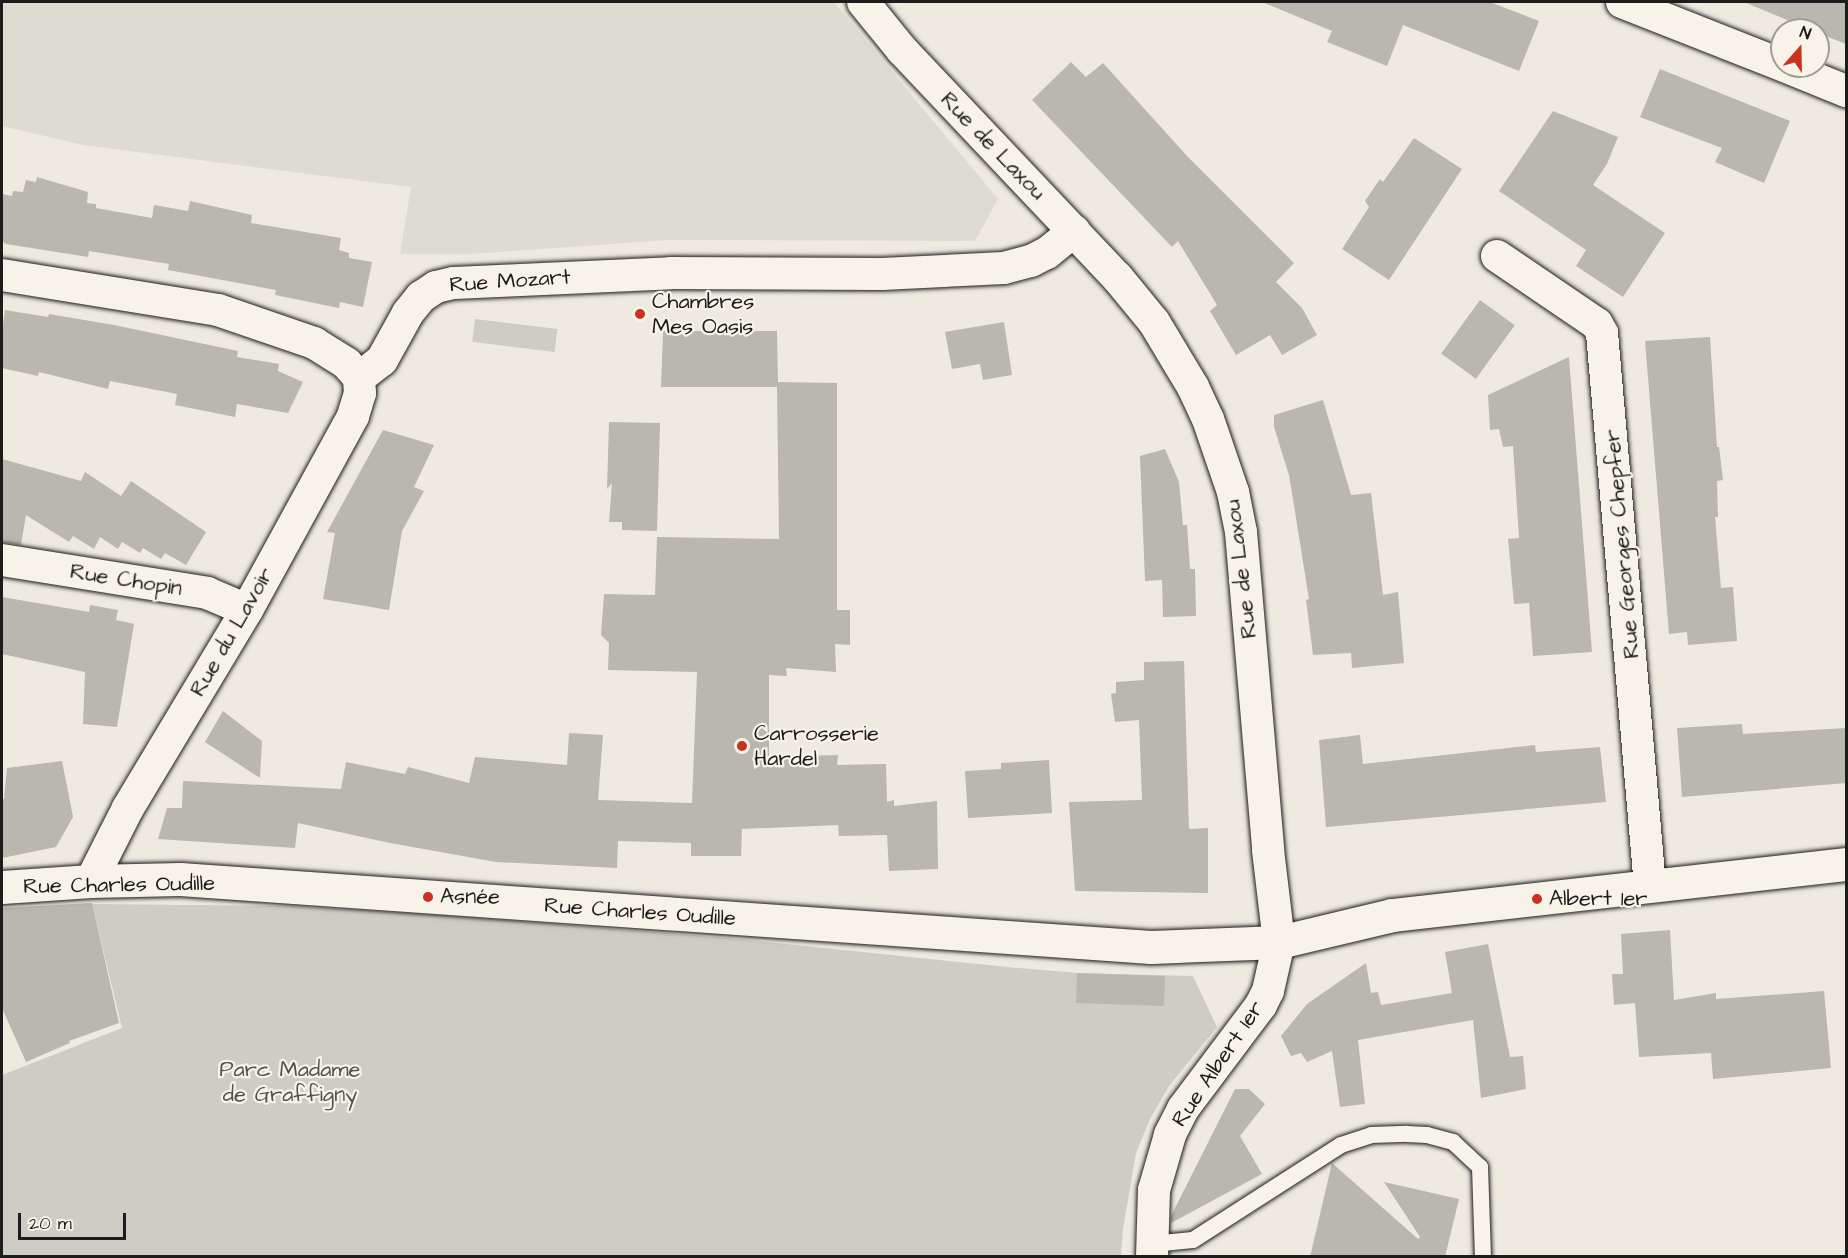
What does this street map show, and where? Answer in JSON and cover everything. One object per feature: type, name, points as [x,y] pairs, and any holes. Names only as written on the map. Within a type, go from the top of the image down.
[{"type":"street","name":"Rue de Laxou","points":[[862,2],[902,50],[1074,231],[1154,322],[1193,387],[1208,419],[1228,474],[1241,532],[1268,850],[1279,942]]},
{"type":"street","points":[[1622,2],[1770,61]]},
{"type":"street","points":[[1813,78],[1846,91]]},
{"type":"street","name":"Rue Mozart","points":[[359,378],[382,360],[408,313],[421,297],[436,287],[454,283],[671,273],[892,274],[1004,268],[1031,261],[1047,253],[1074,231]]},
{"type":"street","name":"Rue Georges Chepfer","points":[[1497,256],[1598,324],[1604,339],[1650,886]]},
{"type":"street","points":[[2,275],[218,310],[314,343],[347,364],[359,378]]},
{"type":"street","name":"Rue du Lavoir","points":[[91,881],[128,808],[247,609],[353,416],[360,393],[359,378]]},
{"type":"street","name":"Rue Chopin","points":[[2,560],[207,593],[247,609]]},
{"type":"street","name":"Rue Charles Oudille","points":[[2,887],[91,881],[180,879],[1151,947],[1279,942],[1392,915],[1846,864]]},
{"type":"street","name":"Rue Albert 1er","points":[[1152,1250],[1154,1190],[1170,1135],[1183,1109],[1268,991],[1279,942]]},
{"type":"lane","points":[[1152,1250],[1193,1240],[1341,1145],[1371,1135],[1407,1134],[1427,1135],[1454,1142],[1480,1167],[1484,1257]]},
{"type":"shaded area","points":[[2,2],[834,2],[998,199],[975,241],[669,240],[470,254],[400,254],[411,187],[83,145],[2,126]]},
{"type":"green space","points":[[475,319],[557,329],[555,352],[472,342]]},
{"type":"green space","name":"Parc Madame de Graffigny","points":[[92,904],[291,906],[454,916],[738,939],[1078,973],[1193,976],[1217,1027],[1169,1086],[1150,1119],[1136,1153],[1123,1229],[1121,1256],[2,1256],[2,1075],[122,1028]]},
{"type":"building","points":[[1262,2],[1490,2],[1539,21],[1519,71],[1403,25],[1387,66],[1327,42],[1332,31]]},
{"type":"building","points":[[1744,2],[1846,2],[1846,44],[1830,38],[1830,18],[1782,18]]},
{"type":"building","points":[[1071,62],[1086,77],[1103,63],[1188,157],[1294,263],[1276,282],[1302,308],[1317,335],[1282,355],[1270,335],[1236,355],[1210,311],[1217,305],[1178,241],[1172,247],[1032,100]]},
{"type":"building","points":[[1660,69],[1790,121],[1764,183],[1715,162],[1722,148],[1640,117]]},
{"type":"building","points":[[1553,111],[1618,137],[1607,164],[1593,185],[1665,233],[1623,297],[1576,266],[1586,250],[1499,191]]},
{"type":"building","points":[[1414,138],[1462,169],[1389,280],[1342,249],[1369,207],[1365,201],[1380,179],[1383,182]]},
{"type":"building","points":[[37,177],[88,192],[87,203],[96,204],[96,208],[152,218],[154,205],[188,211],[190,201],[252,215],[251,223],[341,238],[339,250],[349,253],[349,258],[372,262],[363,307],[340,302],[339,308],[275,295],[276,290],[168,270],[169,264],[89,251],[88,257],[6,244],[2,241],[2,194],[12,196],[13,191],[23,192],[26,180],[36,182]]},
{"type":"building","points":[[1480,300],[1515,325],[1476,379],[1441,353]]},
{"type":"building","points":[[5,310],[48,317],[49,314],[114,325],[238,351],[237,357],[279,364],[278,371],[303,382],[288,413],[237,404],[235,417],[175,405],[177,394],[110,381],[108,389],[39,372],[38,376],[2,368],[2,332]]},
{"type":"building","points":[[1004,322],[1012,375],[983,380],[980,364],[952,369],[945,332]]},
{"type":"building","points":[[663,331],[777,331],[778,382],[837,383],[837,610],[850,610],[850,645],[835,644],[836,672],[786,668],[787,676],[769,675],[769,757],[838,755],[837,765],[886,764],[887,802],[894,800],[894,806],[937,801],[938,869],[889,871],[887,835],[839,836],[838,825],[742,829],[741,856],[691,856],[691,843],[618,841],[617,868],[496,862],[390,843],[298,823],[295,848],[158,839],[167,808],[182,808],[183,781],[341,789],[346,762],[405,774],[408,767],[469,783],[475,757],[567,765],[569,733],[603,735],[598,800],[692,803],[697,672],[608,670],[609,643],[601,635],[604,594],[655,595],[657,537],[779,539],[777,387],[661,387]]},
{"type":"building","points":[[1710,337],[1717,447],[1719,447],[1723,480],[1717,481],[1718,517],[1715,517],[1721,588],[1733,587],[1737,641],[1688,645],[1687,632],[1669,634],[1645,341]]},
{"type":"building","points":[[1569,357],[1592,652],[1533,656],[1529,603],[1514,604],[1508,539],[1519,538],[1513,446],[1503,447],[1499,429],[1490,430],[1488,395]]},
{"type":"building","points":[[1323,400],[1351,495],[1371,493],[1383,595],[1398,592],[1404,663],[1352,668],[1351,653],[1313,655],[1306,600],[1309,599],[1289,475],[1274,427],[1274,415]]},
{"type":"building","points":[[609,422],[660,423],[657,531],[622,530],[622,522],[609,522],[612,483],[607,489]]},
{"type":"building","points":[[383,430],[434,445],[414,487],[424,491],[402,531],[389,610],[323,599],[335,533],[327,532]]},
{"type":"building","points":[[1165,449],[1179,482],[1183,525],[1187,525],[1190,569],[1195,569],[1196,616],[1163,617],[1162,580],[1145,581],[1140,456]]},
{"type":"building","points":[[2,459],[81,481],[85,472],[121,496],[131,481],[206,532],[186,565],[165,553],[161,559],[143,548],[140,553],[122,542],[118,549],[100,537],[94,549],[73,536],[69,542],[26,515],[21,545],[2,542]]},
{"type":"building","points":[[2,597],[89,612],[90,605],[118,610],[116,620],[134,624],[117,727],[83,724],[85,672],[2,654]]},
{"type":"building","points":[[1184,661],[1189,829],[1208,828],[1208,893],[1075,891],[1069,802],[1142,800],[1139,720],[1115,722],[1111,694],[1116,693],[1116,682],[1144,680],[1144,662]]},
{"type":"building","points":[[223,711],[262,741],[260,778],[205,742]]},
{"type":"building","points":[[1742,724],[1743,734],[1846,728],[1846,783],[1682,797],[1677,728]]},
{"type":"building","points":[[1360,735],[1363,764],[1535,745],[1536,752],[1600,747],[1606,802],[1326,827],[1319,740]]},
{"type":"building","points":[[1049,760],[1052,813],[968,818],[965,771],[1001,769],[1001,763]]},
{"type":"building","points":[[62,761],[73,817],[56,847],[2,858],[2,799],[4,799],[7,768]]},
{"type":"building","points":[[92,903],[119,1023],[69,1041],[70,1043],[26,1062],[2,1008],[2,908]]},
{"type":"building","points":[[1670,930],[1674,1000],[1716,993],[1716,999],[1824,991],[1831,1068],[1713,1079],[1711,1053],[1639,1057],[1635,1003],[1614,1005],[1612,974],[1623,974],[1621,934]]},
{"type":"building","points":[[1488,944],[1510,1057],[1523,1056],[1526,1089],[1481,1098],[1473,1020],[1358,1040],[1365,1104],[1340,1107],[1332,1051],[1307,1062],[1301,1053],[1291,1056],[1281,1036],[1307,1004],[1366,963],[1371,993],[1378,992],[1381,1005],[1452,993],[1445,952]]},
{"type":"building","points":[[1077,973],[1165,976],[1164,1006],[1076,1003]]},
{"type":"building","points":[[1235,1089],[1249,1089],[1265,1104],[1240,1136],[1262,1174],[1171,1223],[1171,1216]]},
{"type":"building","points":[[1332,1163],[1418,1239],[1420,1237],[1384,1182],[1459,1199],[1445,1257],[1310,1257]]},
{"type":"place","name":"Chambres Mes Oasis","points":[[640,314]]},
{"type":"place","name":"Carrosserie Hardel","points":[[742,746]]},
{"type":"place","name":"Asnée","points":[[428,897]]},
{"type":"place","name":"Albert 1er","points":[[1537,899]]}]
